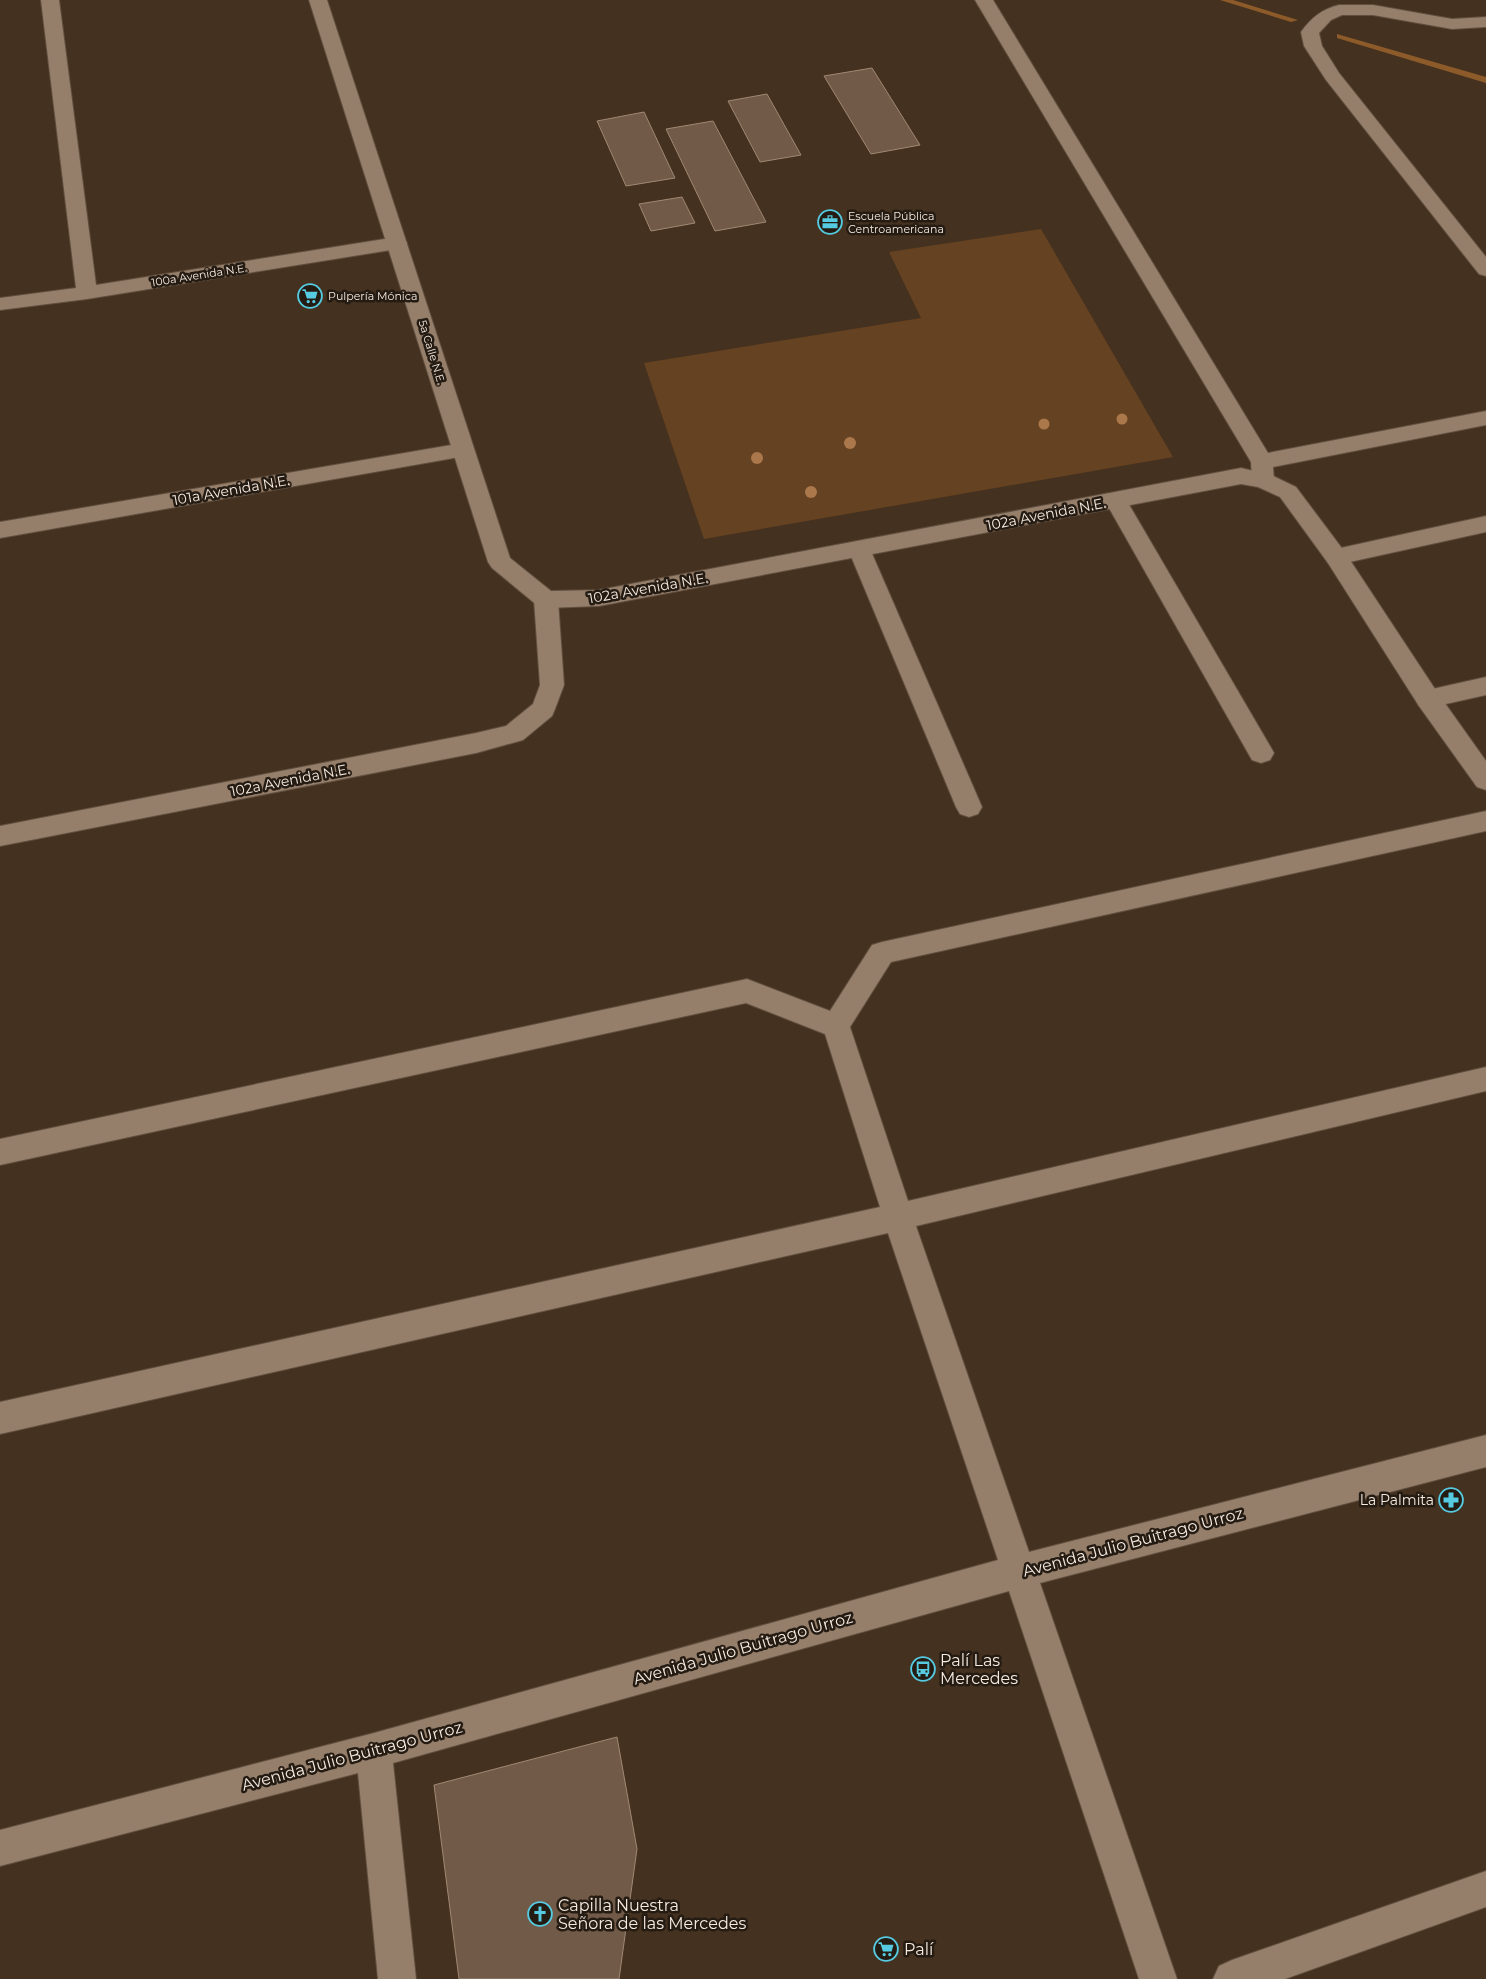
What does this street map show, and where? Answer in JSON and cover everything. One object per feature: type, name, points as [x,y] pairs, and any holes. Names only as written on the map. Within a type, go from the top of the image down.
[{"type":"street","points":[[50,0],[87,293]]},
{"type":"street","name":"5a Calle N.E.","points":[[318,0],[462,450],[500,562],[546,600]]},
{"type":"street","points":[[984,0],[1262,471],[1288,492],[1336,556],[1428,699],[1486,780]]},
{"type":"street","points":[[1397,0],[1414,19]]},
{"type":"street","points":[[1486,22],[1452,24],[1414,19],[1373,10],[1338,10],[1325,16],[1310,32],[1313,46],[1332,76],[1486,270]]},
{"type":"street","name":"100a Avenida N.E.","points":[[0,304],[87,293],[397,243]]},
{"type":"street","points":[[1262,471],[1486,418]]},
{"type":"street","name":"101a Avenida N.E.","points":[[0,530],[462,450]]},
{"type":"street","name":"102a Avenida N.E.","points":[[0,836],[476,743],[514,733],[543,709],[552,685],[546,600],[599,598],[1262,471]]},
{"type":"street","points":[[1116,500],[1261,753]]},
{"type":"street","points":[[1336,556],[1486,524]]},
{"type":"street","points":[[859,549],[969,807]]},
{"type":"street","points":[[1428,699],[1486,686]]},
{"type":"street","points":[[836,1026],[882,953],[1486,822]]},
{"type":"street","points":[[0,1152],[747,991],[836,1026]]},
{"type":"street","points":[[836,1026],[898,1217],[1158,1979]]},
{"type":"street","points":[[0,1418],[898,1217],[1486,1079]]},
{"type":"street","name":"Avenida Julio Buitrago Urroz","points":[[0,1848],[374,1751],[1020,1571],[1486,1451]]},
{"type":"street","points":[[374,1751],[397,1979]]},
{"type":"street","points":[[1232,1979],[1486,1889]]},
{"type":"shaded area","points":[[1041,229],[1173,457],[704,539],[644,363],[921,318],[889,252]]},
{"type":"building","points":[[872,68],[920,145],[871,154],[824,76]]},
{"type":"building","points":[[767,94],[801,155],[760,162],[728,101]]},
{"type":"building","points":[[644,112],[675,178],[626,186],[597,121]]},
{"type":"building","points":[[713,121],[766,222],[715,231],[666,129]]},
{"type":"building","points":[[682,197],[695,223],[651,231],[639,204]]},
{"type":"building","name":"Capilla Nuestra Señora de las Mercedes","points":[[617,1737],[637,1849],[619,1979],[459,1979],[434,1785]]},
{"type":"waterway","points":[[1224,0],[1294,20]]},
{"type":"waterway","points":[[1340,36],[1486,80]]},
{"type":"place","name":"Escuela Pública Centroamericana","points":[[830,222]]},
{"type":"place","name":"Pulpería Mónica","points":[[310,296]]},
{"type":"place","name":"La Palmita","points":[[1451,1500]]},
{"type":"place","name":"Palí Las Mercedes","points":[[923,1669]]},
{"type":"place","name":"Capilla Nuestra Señora de las Mercedes","points":[[540,1914]]},
{"type":"place","name":"Palí","points":[[886,1949]]}]
